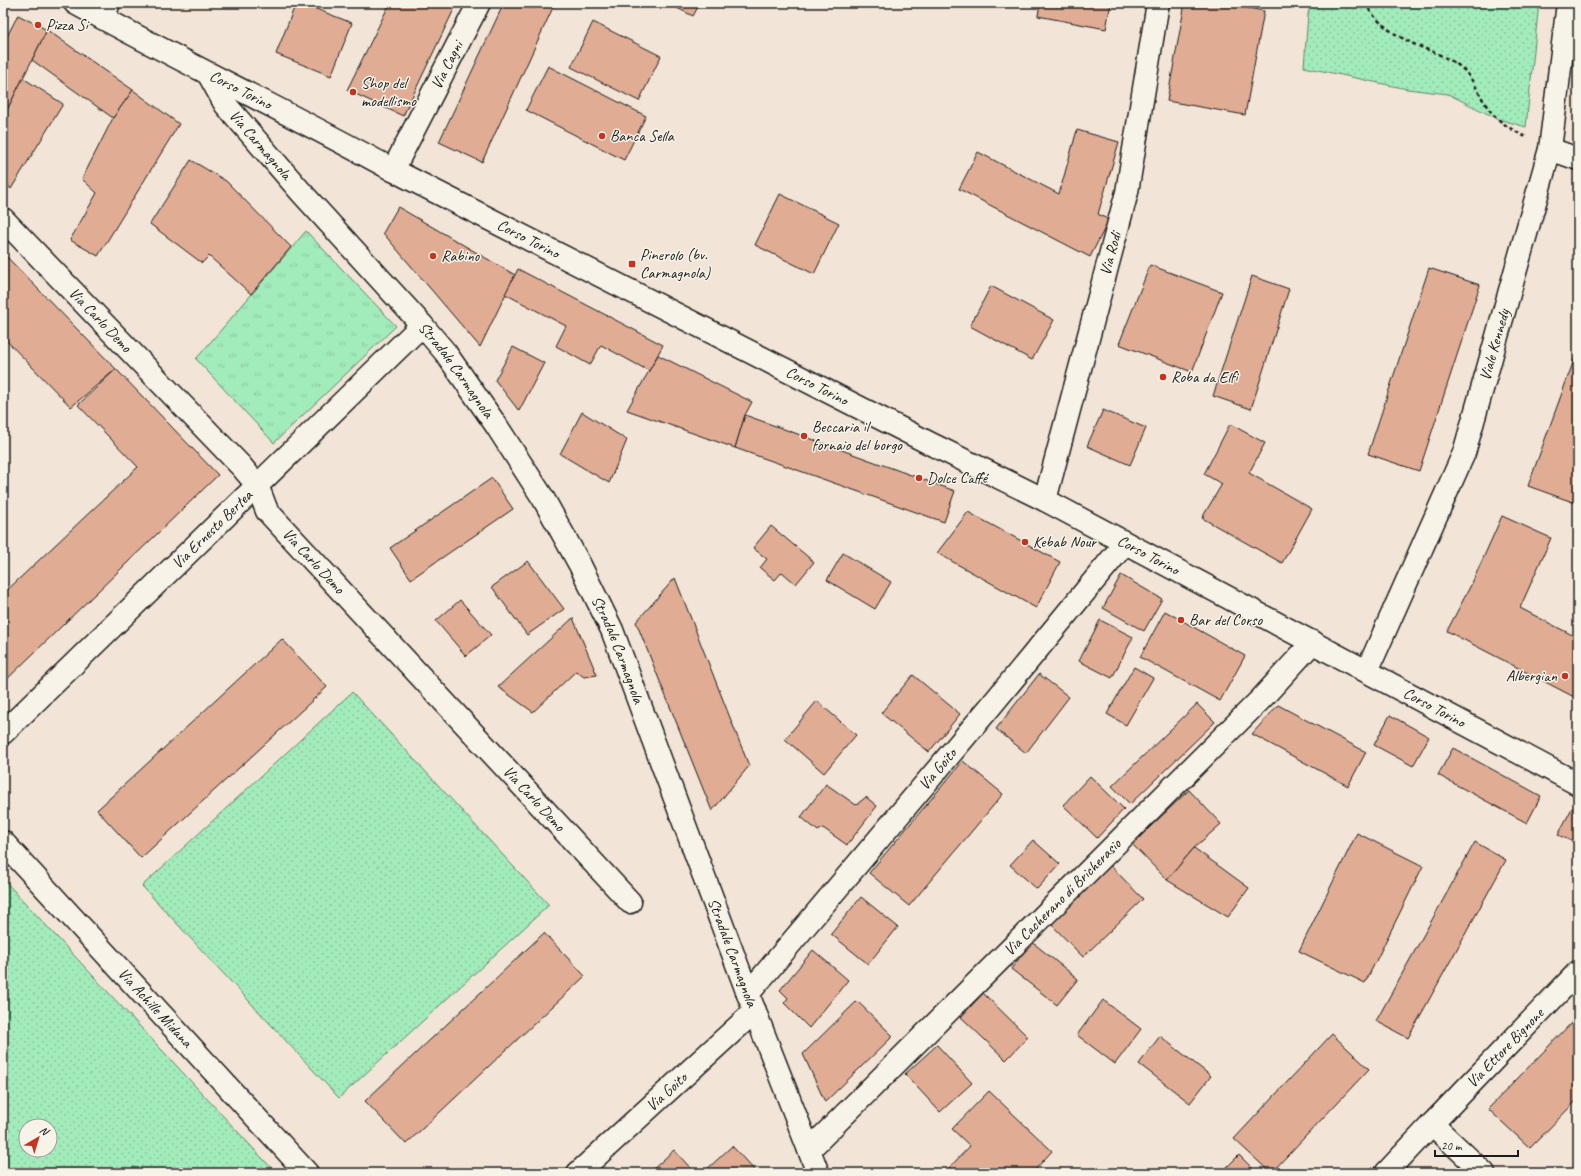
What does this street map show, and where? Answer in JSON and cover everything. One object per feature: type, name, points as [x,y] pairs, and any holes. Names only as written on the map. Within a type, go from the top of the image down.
[{"type":"street","name":"Corso Torino","points":[[75,3],[106,11],[209,75],[333,137],[393,170],[931,444],[1045,500],[1125,544],[1313,642],[1578,784]]},
{"type":"street","name":"Via Cagni","points":[[393,170],[479,3]]},
{"type":"street","name":"Via Rodi","points":[[1045,500],[1127,192],[1158,3]]},
{"type":"street","name":"Viale Kennedy","points":[[1367,671],[1464,453],[1550,149],[1568,3]]},
{"type":"street","name":"Via Carmagnola","points":[[209,75],[225,104],[301,192]]},
{"type":"street","points":[[1550,149],[1578,159]]},
{"type":"street","name":"Stradale Carmagnola","points":[[301,192],[422,325],[444,352],[496,425],[543,498],[580,565],[612,630],[751,1002],[818,1173]]},
{"type":"street","name":"Via Carlo Demo","points":[[3,219],[241,466],[257,485],[267,511],[630,902]]},
{"type":"street","name":"Via Ernesto Bertea","points":[[3,733],[422,325]]},
{"type":"street","name":"Via Goito","points":[[578,1173],[751,1002],[990,707],[1125,544]]},
{"type":"street","name":"Via Cacherano di Bricherasio","points":[[809,1150],[1262,698],[1313,642]]},
{"type":"street","name":"Via Achille Midana","points":[[3,842],[307,1173]]},
{"type":"street","name":"Via Ettore Bignone","points":[[1386,1173],[1578,972]]},
{"type":"street","points":[[1432,1124],[1484,1173]]},
{"type":"path","points":[[1365,3],[1378,21],[1391,32],[1416,45],[1446,57],[1463,69],[1479,90],[1488,108],[1512,131],[1550,149]]},
{"type":"green space","points":[[1311,3],[1539,3],[1526,127],[1498,119],[1448,94],[1407,89],[1304,67],[1308,14]]},
{"type":"green space","points":[[306,231],[396,326],[274,443],[196,359]]},
{"type":"green space","points":[[352,692],[549,905],[339,1098],[142,886]]},
{"type":"green space","points":[[3,879],[276,1173],[3,1173]]},
{"type":"building","points":[[296,3],[301,3],[352,23],[331,76],[276,54]]},
{"type":"building","points":[[390,3],[457,3],[403,116],[347,90]]},
{"type":"building","points":[[504,3],[555,3],[482,162],[439,142]]},
{"type":"building","points":[[667,3],[700,3],[693,16]]},
{"type":"building","points":[[1040,3],[1111,3],[1106,29],[1038,16]]},
{"type":"building","points":[[1185,3],[1221,3],[1264,11],[1245,115],[1167,101]]},
{"type":"building","points":[[18,15],[47,30],[3,118],[3,44]]},
{"type":"building","points":[[593,22],[661,56],[639,101],[571,67]]},
{"type":"building","points":[[47,30],[133,90],[113,118],[32,60]]},
{"type":"building","points":[[548,66],[646,116],[624,160],[526,110]]},
{"type":"building","points":[[23,78],[63,104],[11,189],[3,180],[3,118]]},
{"type":"building","points":[[133,90],[179,124],[98,256],[70,240],[97,193],[82,179],[113,118]]},
{"type":"building","points":[[1077,130],[1119,142],[1098,214],[1109,220],[1090,257],[959,189],[978,152],[1059,194]]},
{"type":"building","points":[[191,160],[226,181],[291,247],[251,294],[209,256],[202,263],[150,224]]},
{"type":"building","points":[[780,194],[839,223],[814,274],[755,245]]},
{"type":"building","points":[[398,207],[515,275],[480,347],[383,233]]},
{"type":"building","points":[[3,253],[116,369],[71,407],[3,337]]},
{"type":"building","points":[[1150,265],[1222,292],[1192,372],[1119,344]]},
{"type":"building","points":[[1429,268],[1480,285],[1419,471],[1368,454]]},
{"type":"building","points":[[518,269],[663,345],[649,371],[601,345],[590,365],[556,346],[566,326],[505,294]]},
{"type":"building","points":[[1252,276],[1289,289],[1251,409],[1213,396]]},
{"type":"building","points":[[991,286],[1054,320],[1032,360],[970,326]]},
{"type":"building","points":[[513,347],[544,363],[519,411],[495,380]]},
{"type":"building","points":[[1578,349],[1578,504],[1528,486]]},
{"type":"building","points":[[658,355],[752,402],[745,415],[735,448],[627,410]]},
{"type":"building","points":[[116,369],[218,475],[3,683],[3,594],[138,467],[78,405]]},
{"type":"building","points":[[1103,410],[1146,428],[1130,465],[1087,446]]},
{"type":"building","points":[[582,412],[627,440],[609,483],[560,454]]},
{"type":"building","points":[[745,415],[955,491],[944,522],[735,448]]},
{"type":"building","points":[[1230,424],[1265,443],[1249,473],[1312,509],[1282,563],[1202,518],[1222,484],[1204,474]]},
{"type":"building","points":[[492,478],[513,509],[411,579],[390,548]]},
{"type":"building","points":[[968,512],[1060,562],[1036,608],[937,553]]},
{"type":"building","points":[[1502,516],[1551,538],[1520,608],[1578,638],[1578,699],[1447,631],[1472,583]]},
{"type":"building","points":[[771,526],[814,562],[796,584],[782,572],[775,580],[760,568],[767,559],[753,548]]},
{"type":"building","points":[[843,553],[891,582],[875,609],[827,580]]},
{"type":"building","points":[[528,561],[564,609],[527,635],[492,587]]},
{"type":"building","points":[[1121,575],[1162,599],[1144,631],[1103,608]]},
{"type":"building","points":[[675,578],[749,766],[712,811],[636,622]]},
{"type":"building","points":[[460,600],[491,635],[466,656],[436,621]]},
{"type":"building","points":[[1165,611],[1245,656],[1220,701],[1140,657]]},
{"type":"building","points":[[573,618],[597,675],[584,677],[576,671],[533,712],[498,687]]},
{"type":"building","points":[[1100,620],[1133,637],[1112,678],[1079,661]]},
{"type":"building","points":[[282,639],[327,687],[141,858],[97,810]]},
{"type":"building","points":[[1134,667],[1153,678],[1126,725],[1107,714]]},
{"type":"building","points":[[1039,674],[1069,697],[1026,753],[996,729]]},
{"type":"building","points":[[913,675],[960,714],[929,752],[881,713]]},
{"type":"building","points":[[817,701],[856,735],[824,773],[785,739]]},
{"type":"building","points":[[1197,704],[1215,722],[1130,804],[1112,786]]},
{"type":"building","points":[[1278,705],[1366,752],[1348,786],[1252,734]]},
{"type":"building","points":[[1390,715],[1429,737],[1413,766],[1374,745]]},
{"type":"building","points":[[1453,748],[1541,796],[1527,823],[1438,775]]},
{"type":"building","points":[[963,761],[1003,794],[909,906],[869,873]]},
{"type":"building","points":[[1090,776],[1124,809],[1097,838],[1063,805]]},
{"type":"building","points":[[826,784],[856,805],[866,797],[877,806],[847,845],[823,828],[818,831],[801,817]]},
{"type":"building","points":[[1189,790],[1221,824],[1194,848],[1167,880],[1132,844]]},
{"type":"building","points":[[1572,808],[1578,811],[1578,844],[1558,835]]},
{"type":"building","points":[[1357,833],[1423,866],[1365,983],[1299,951]]},
{"type":"building","points":[[1033,840],[1060,864],[1037,889],[1010,865]]},
{"type":"building","points":[[1475,842],[1506,860],[1408,1038],[1376,1021]]},
{"type":"building","points":[[1194,848],[1249,888],[1228,917],[1167,880]]},
{"type":"building","points":[[1108,863],[1143,899],[1083,957],[1048,921]]},
{"type":"building","points":[[861,897],[898,927],[868,964],[831,934]]},
{"type":"building","points":[[544,933],[585,976],[406,1144],[365,1101]]},
{"type":"building","points":[[1032,942],[1078,979],[1057,1005],[1011,969]]},
{"type":"building","points":[[813,950],[848,980],[809,1028],[784,1003],[788,998],[780,990]]},
{"type":"building","points":[[983,993],[1028,1037],[1006,1060],[961,1017]]},
{"type":"building","points":[[1103,1000],[1141,1029],[1115,1064],[1077,1035]]},
{"type":"building","points":[[857,1001],[893,1036],[825,1102],[803,1054]]},
{"type":"building","points":[[1578,1016],[1578,1099],[1530,1148],[1488,1109]]},
{"type":"building","points":[[1332,1034],[1369,1069],[1271,1173],[1234,1139]]},
{"type":"building","points":[[1160,1036],[1211,1076],[1190,1103],[1139,1064]]},
{"type":"building","points":[[937,1045],[972,1083],[940,1112],[905,1074]]},
{"type":"building","points":[[989,1091],[1052,1151],[1032,1173],[948,1173],[946,1171],[970,1146],[952,1129]]},
{"type":"building","points":[[732,1146],[757,1173],[703,1173]]},
{"type":"building","points":[[674,1150],[695,1173],[649,1173]]},
{"type":"building","points":[[1239,1155],[1257,1173],[1221,1173]]},
{"type":"place","name":"Pizza Si","points":[[38,25]]},
{"type":"place","name":"Shop del modellismo","points":[[353,92]]},
{"type":"place","name":"Banca Sella","points":[[602,136]]},
{"type":"place","name":"Rabino","points":[[433,256]]},
{"type":"place","name":"Pinerolo (bv. Carmagnola)","points":[[632,264]]},
{"type":"place","name":"Roba da Elfi","points":[[1163,377]]},
{"type":"place","name":"Beccaria il fornaio del borgo","points":[[804,436]]},
{"type":"place","name":"Dolce Caffé","points":[[919,478]]},
{"type":"place","name":"Kebab Nour","points":[[1025,542]]},
{"type":"place","name":"Bar del Corso","points":[[1181,620]]},
{"type":"place","name":"Albergian","points":[[1565,676]]}]
